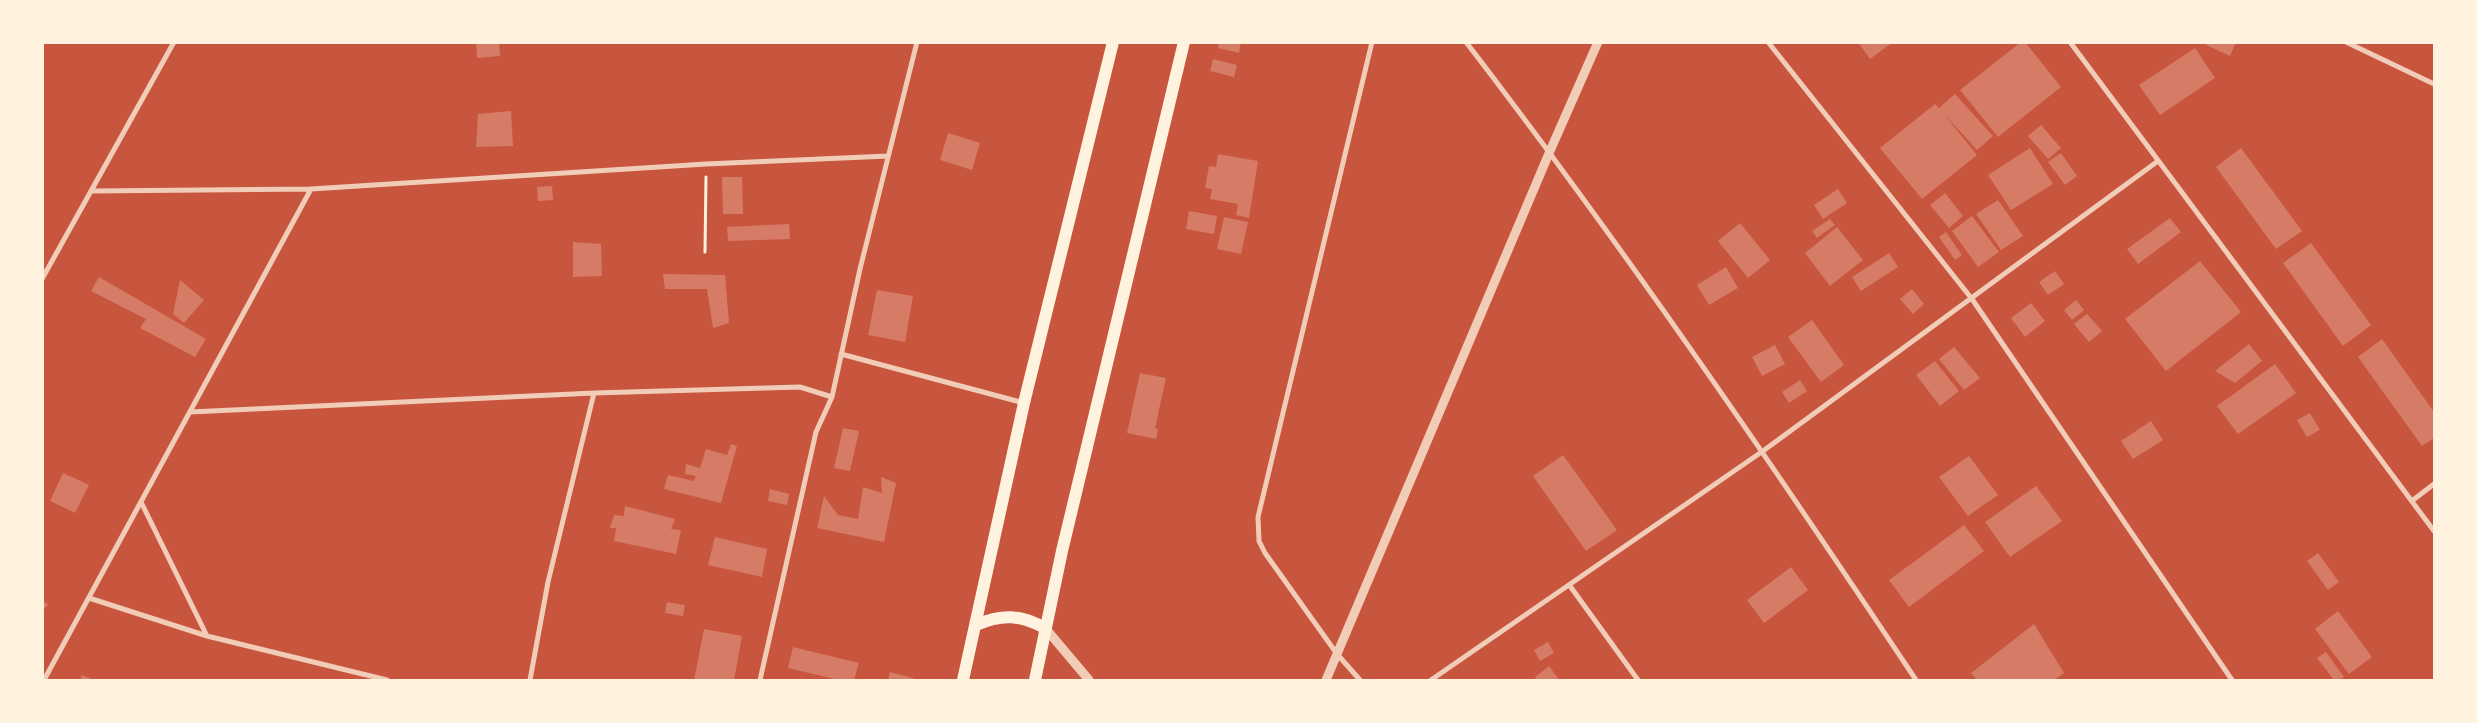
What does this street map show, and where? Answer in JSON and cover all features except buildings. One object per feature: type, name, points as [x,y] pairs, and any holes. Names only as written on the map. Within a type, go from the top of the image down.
[{"type":"main road","points":[[963,680],[1024,403],[1112,42]]},
{"type":"main road","points":[[1035,680],[1062,551],[1184,42]]},
{"type":"main road","points":[[976,625],[993,618],[1011,616],[1032,620],[1046,629]]},
{"type":"street","points":[[42,279],[174,42]]},
{"type":"street","points":[[760,680],[816,432],[832,397],[860,269],[917,42]]},
{"type":"street","points":[[1360,680],[1337,654],[1265,553],[1259,541],[1258,517],[1372,42]]},
{"type":"street","points":[[1466,42],[1550,151],[1763,451],[1916,680]]},
{"type":"street","points":[[1326,680],[1598,42]]},
{"type":"street","points":[[1768,42],[1972,299],[2232,680]]},
{"type":"street","points":[[2070,42],[2413,500],[2434,531]]},
{"type":"street","points":[[2346,42],[2434,84]]},
{"type":"street","points":[[92,191],[311,189],[706,164],[888,156]]},
{"type":"street","points":[[1431,680],[1570,586],[1763,451],[2158,161]]},
{"type":"street","points":[[44,680],[311,189]]},
{"type":"street","points":[[841,354],[1024,403]]},
{"type":"street","points":[[190,412],[594,393],[800,387],[832,397]]},
{"type":"street","points":[[530,680],[548,582],[594,393]]},
{"type":"street","points":[[2413,500],[2434,484]]},
{"type":"street","points":[[141,502],[207,636]]},
{"type":"street","points":[[1570,586],[1638,680]]},
{"type":"street","points":[[89,598],[207,636],[387,680]]},
{"type":"street","points":[[1046,629],[1089,680]]},
{"type":"path","points":[[705,252],[706,164]]}]
